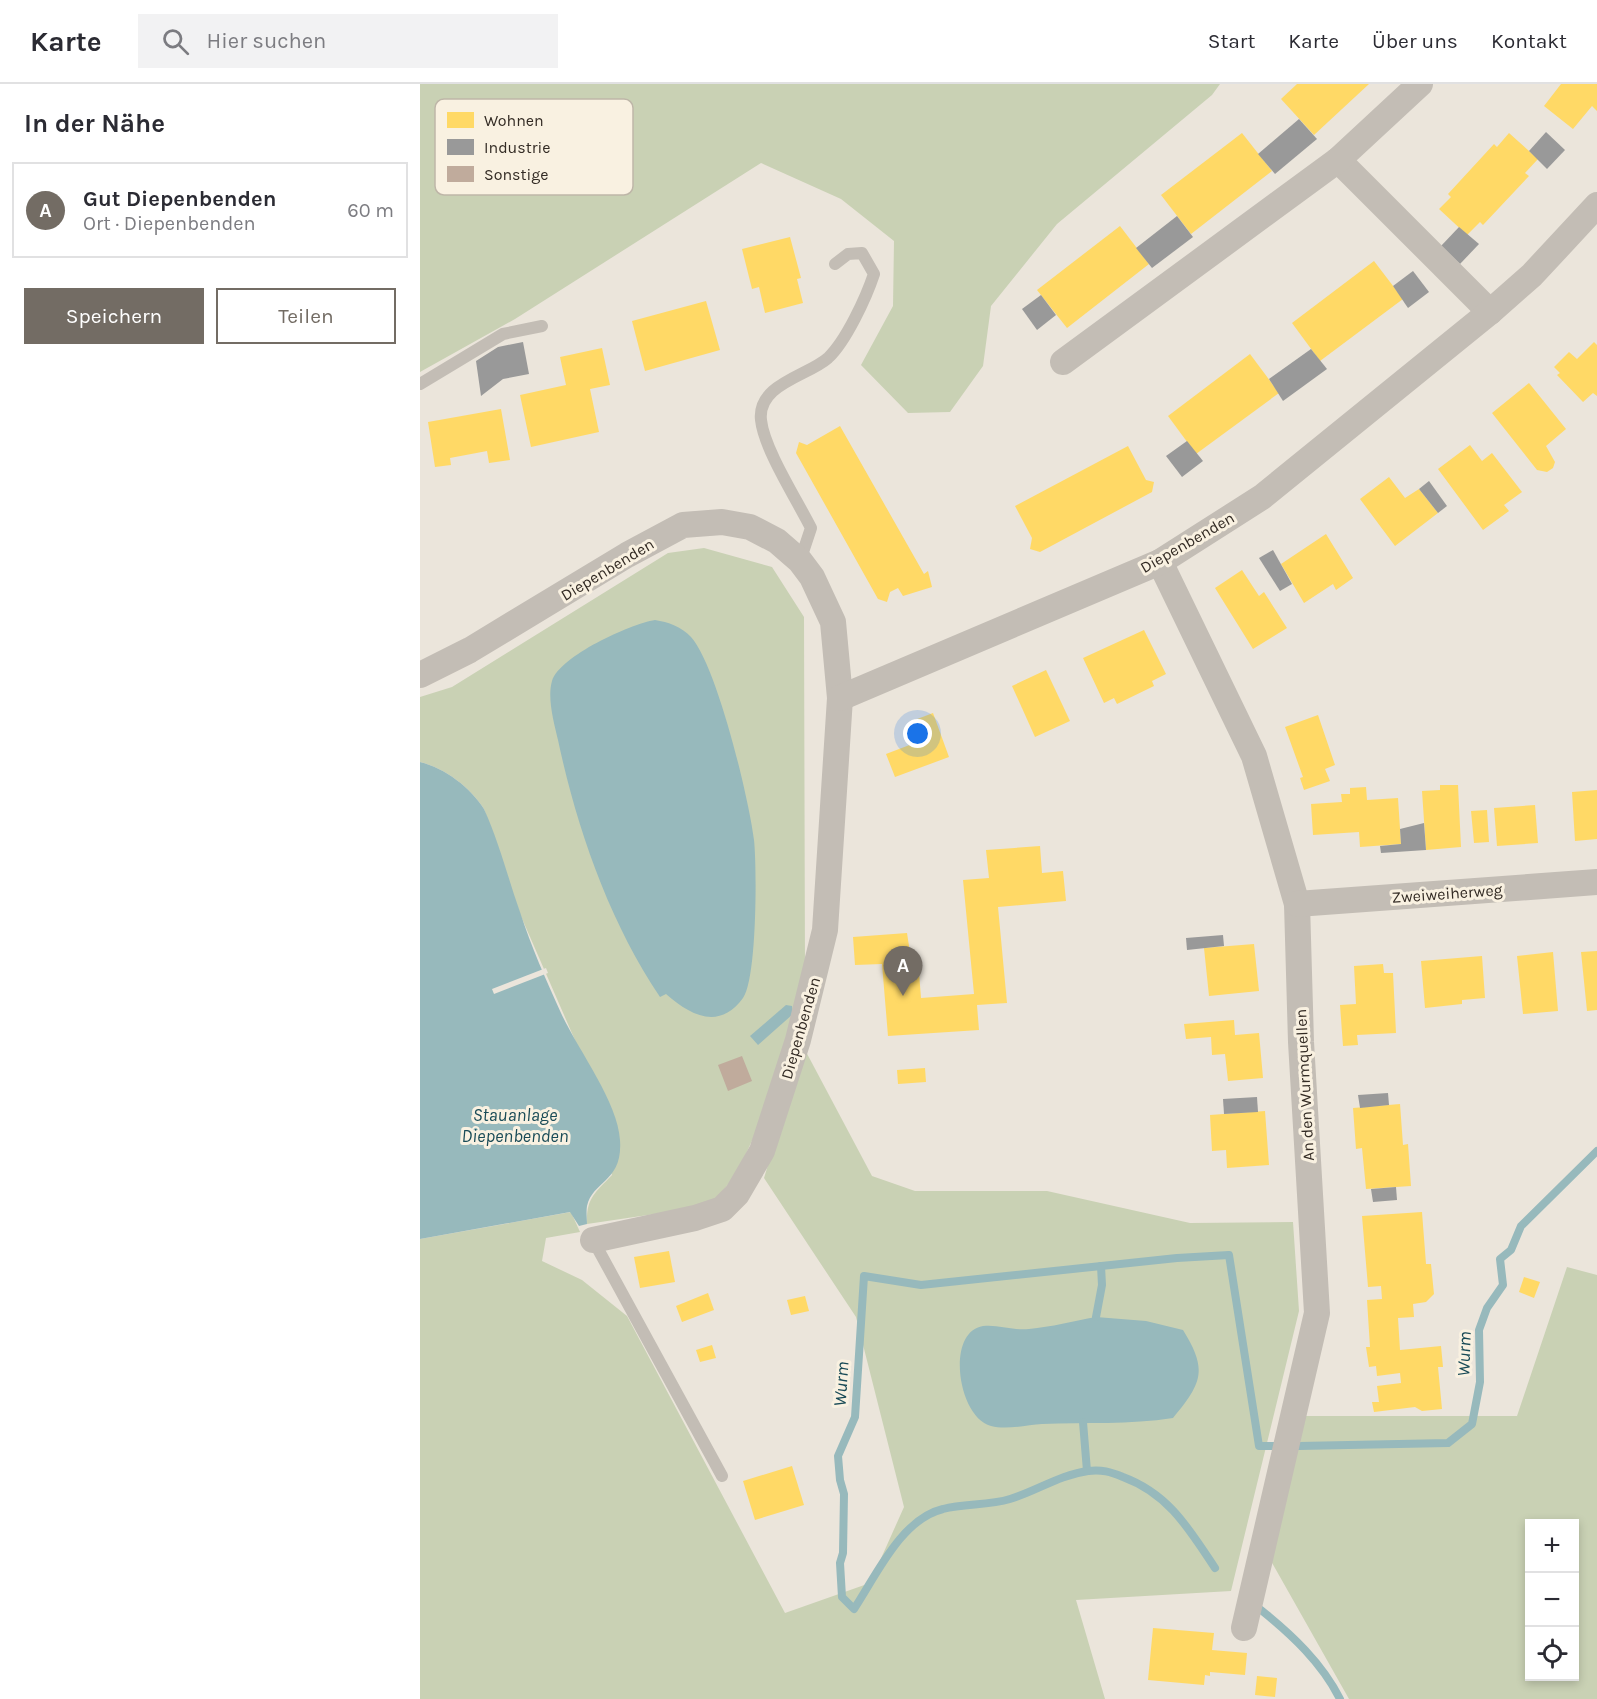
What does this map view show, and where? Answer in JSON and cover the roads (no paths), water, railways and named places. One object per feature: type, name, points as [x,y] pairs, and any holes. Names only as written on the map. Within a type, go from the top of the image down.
[{"type":"street","points":[[1063,362],[1338,160],[1420,84]]},
{"type":"street","points":[[1338,160],[1490,312]]},
{"type":"street","name":"Diepenbenden","points":[[840,698],[1160,562],[1262,497],[1490,312],[1532,275],[1597,205]]},
{"type":"street","name":"Diepenbenden","points":[[420,675],[470,650],[627,555],[683,525],[722,522],[750,527],[777,540],[800,561],[812,577],[833,622],[840,698],[825,930],[798,1040],[762,1151],[737,1194],[722,1209],[695,1218],[593,1240]]},
{"type":"street","name":"An den Wurmquellen","points":[[1160,562],[1254,756],[1297,904],[1301,1041],[1317,1313],[1244,1628]]},
{"type":"street","name":"Zweiweiherweg","points":[[1297,904],[1597,882]]},
{"type":"lane","points":[[800,561],[811,528],[764,437],[760,417],[765,400],[786,382],[828,358],[852,323],[869,291],[874,274],[862,253],[848,254],[835,264]]},
{"type":"lane","points":[[420,384],[481,345],[503,334],[542,326]]},
{"type":"lane","points":[[593,1240],[722,1476]]},
{"type":"water","points":[[655,620],[683,630],[701,652],[721,703],[739,765],[754,840],[755,922],[748,987],[743,998],[734,1008],[714,1017],[695,1013],[666,994],[660,997],[625,937],[610,906],[585,840],[566,773],[552,710],[550,695],[552,681],[568,661],[614,634]]},
{"type":"water","name":"Stauanlage Diepenbenden","points":[[420,762],[448,774],[472,794],[484,809],[544,976],[568,1028],[605,1093],[618,1125],[620,1154],[617,1164],[590,1197],[587,1224],[579,1226],[570,1212],[420,1239]]},
{"type":"water","points":[[786,1005],[792,1006],[793,1014],[758,1045],[750,1036]]},
{"type":"water","points":[[1096,1317],[1146,1321],[1183,1330],[1196,1356],[1198,1376],[1196,1385],[1173,1418],[1140,1422],[1042,1424],[1003,1428],[991,1426],[980,1420],[970,1408],[960,1375],[960,1358],[964,1343],[971,1332],[983,1326],[1029,1329]]},
{"type":"waterway","name":"Wurm","points":[[1299,1446],[1448,1443],[1472,1424],[1480,1382],[1479,1330],[1487,1308],[1503,1285],[1500,1259],[1511,1250],[1521,1226],[1597,1151]]},
{"type":"waterway","name":"Wurm","points":[[1215,1568],[1187,1527],[1153,1493],[1139,1484],[1114,1474],[1088,1471],[1067,1476],[1010,1499],[951,1507],[928,1515],[902,1536],[854,1609],[842,1597],[840,1563],[843,1553],[844,1494],[838,1456],[855,1417],[864,1276],[921,1285],[1177,1258],[1229,1255],[1259,1446],[1281,1446]]},
{"type":"waterway","points":[[1096,1317],[1102,1285],[1101,1266]]},
{"type":"waterway","points":[[1083,1422],[1087,1471]]},
{"type":"waterway","name":"Wurm","points":[[1261,1610],[1305,1650],[1324,1673],[1340,1699]]},
{"type":"place","name":"Gut Diepenbenden","points":[[903,996]]}]
